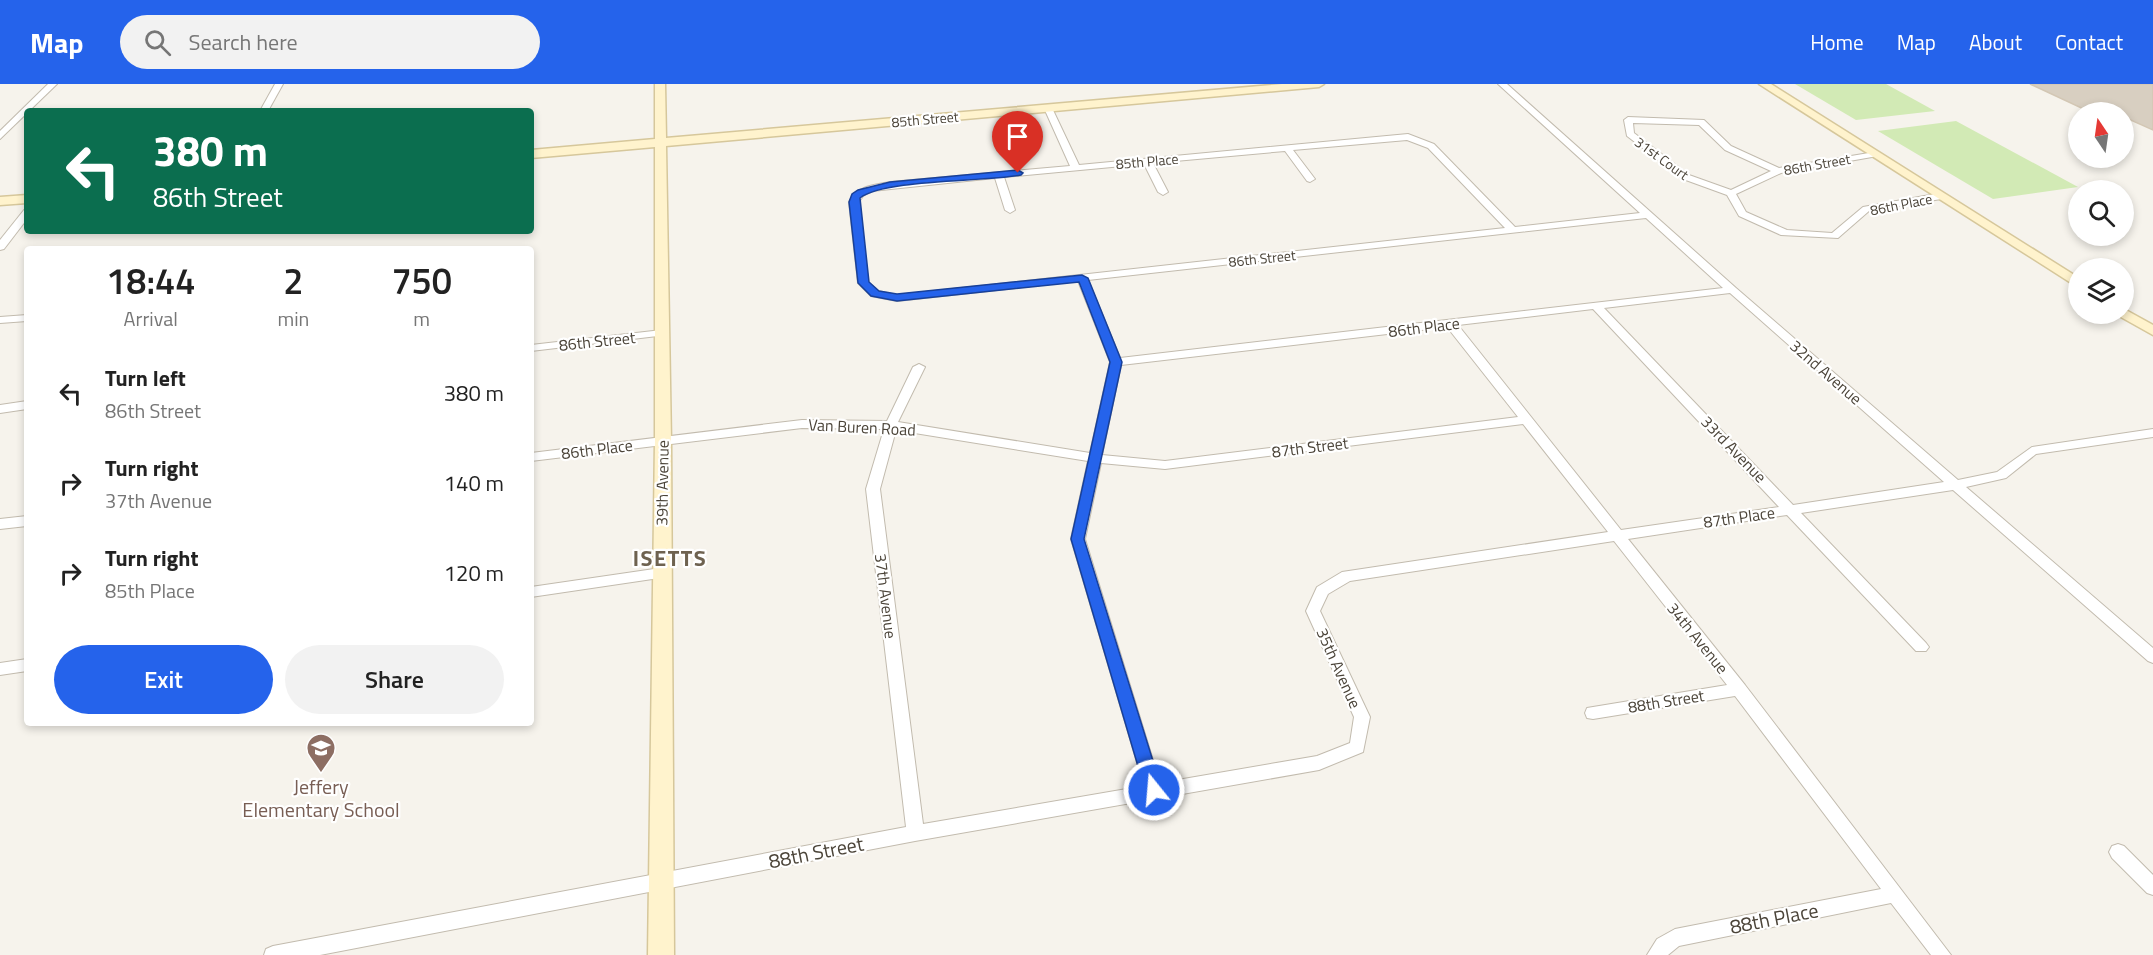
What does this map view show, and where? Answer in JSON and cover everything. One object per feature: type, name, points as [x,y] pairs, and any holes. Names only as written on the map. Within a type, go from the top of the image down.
[{"type":"street","points":[[28,108],[53,84]]},
{"type":"street","points":[[266,108],[279,84]]},
{"type":"street","name":"39th Avenue","points":[[660,84],[663,441],[661,955]]},
{"type":"street","name":"85th Street","points":[[534,154],[1319,84]]},
{"type":"street","name":"32nd Avenue","points":[[1502,84],[1732,290],[2153,657]]},
{"type":"street","points":[[1764,84],[2068,277]]},
{"type":"street","points":[[1048,108],[1076,168]]},
{"type":"street","points":[[0,135],[24,112]]},
{"type":"street","name":"31st Court","points":[[1731,193],[1686,177],[1630,134],[1628,120],[1701,122],[1728,148],[1778,171]]},
{"type":"street","name":"85th Place","points":[[875,294],[863,283],[854,202],[855,196],[862,192],[890,185],[1408,137],[1431,146],[1513,231]]},
{"type":"street","points":[[1287,148],[1310,178]]},
{"type":"street","name":"86th Street","points":[[1731,193],[1778,171],[1872,154]]},
{"type":"street","points":[[1147,161],[1163,192]]},
{"type":"street","points":[[999,175],[1010,210]]},
{"type":"street","name":"86th Place","points":[[1731,193],[1742,214],[1785,232],[1834,236],[1866,209],[1941,196]]},
{"type":"street","points":[[0,201],[24,199]]},
{"type":"street","name":"86th Street","points":[[875,294],[897,298],[1649,215]]},
{"type":"street","points":[[0,247],[24,216]]},
{"type":"street","points":[[1082,278],[1116,362],[1077,539],[1154,790]]},
{"type":"street","name":"86th Place","points":[[1116,362],[1732,290]]},
{"type":"street","name":"33rd Avenue","points":[[1596,306],[1792,509],[1921,647]]},
{"type":"street","points":[[0,320],[24,318]]},
{"type":"street","points":[[2134,319],[2153,331]]},
{"type":"street","name":"34th Avenue","points":[[1451,324],[1524,420],[1739,689],[1942,955]]},
{"type":"street","name":"86th Street","points":[[534,348],[662,333]]},
{"type":"street","name":"37th Avenue","points":[[915,832],[873,489],[891,425],[919,367]]},
{"type":"street","points":[[0,409],[24,405]]},
{"type":"street","name":"87th Street","points":[[1096,458],[1165,465],[1524,420]]},
{"type":"street","name":"Van Buren Road","points":[[663,441],[802,423],[891,425],[1096,458]]},
{"type":"street","name":"87th Place","points":[[1322,591],[1347,576],[1955,484],[2001,475],[2032,451],[2153,433]]},
{"type":"street","name":"86th Place","points":[[534,457],[663,441]]},
{"type":"street","points":[[0,524],[24,520]]},
{"type":"street","points":[[534,592],[661,573]]},
{"type":"street","name":"35th Avenue","points":[[1322,591],[1313,611],[1362,717],[1357,747]]},
{"type":"street","points":[[0,669],[24,665]]},
{"type":"street","name":"88th Street","points":[[1593,713],[1739,689]]},
{"type":"street","name":"88th Street","points":[[273,955],[915,832],[1319,763],[1357,747]]},
{"type":"street","points":[[2118,852],[2153,887]]},
{"type":"street","name":"88th Place","points":[[1656,954],[1675,938],[1895,894]]},
{"type":"green space","points":[[1795,84],[1886,84],[1935,111],[1856,120]]},
{"type":"green space","points":[[1956,121],[2068,182],[2068,188],[1993,199],[1878,131]]},
{"type":"building","points":[[2030,84],[2153,84],[2153,130],[2134,121],[2134,102],[2069,102]]},
{"type":"place","name":"Jeffery Elementary School","points":[[321,774]]},
{"type":"district","name":"ISETTS","points":[[670,558]]},
{"type":"route","points":[[1018,173],[874,187],[855,196],[863,283],[875,294],[897,298],[1082,278],[1116,362],[1077,539],[1154,790]]}]
